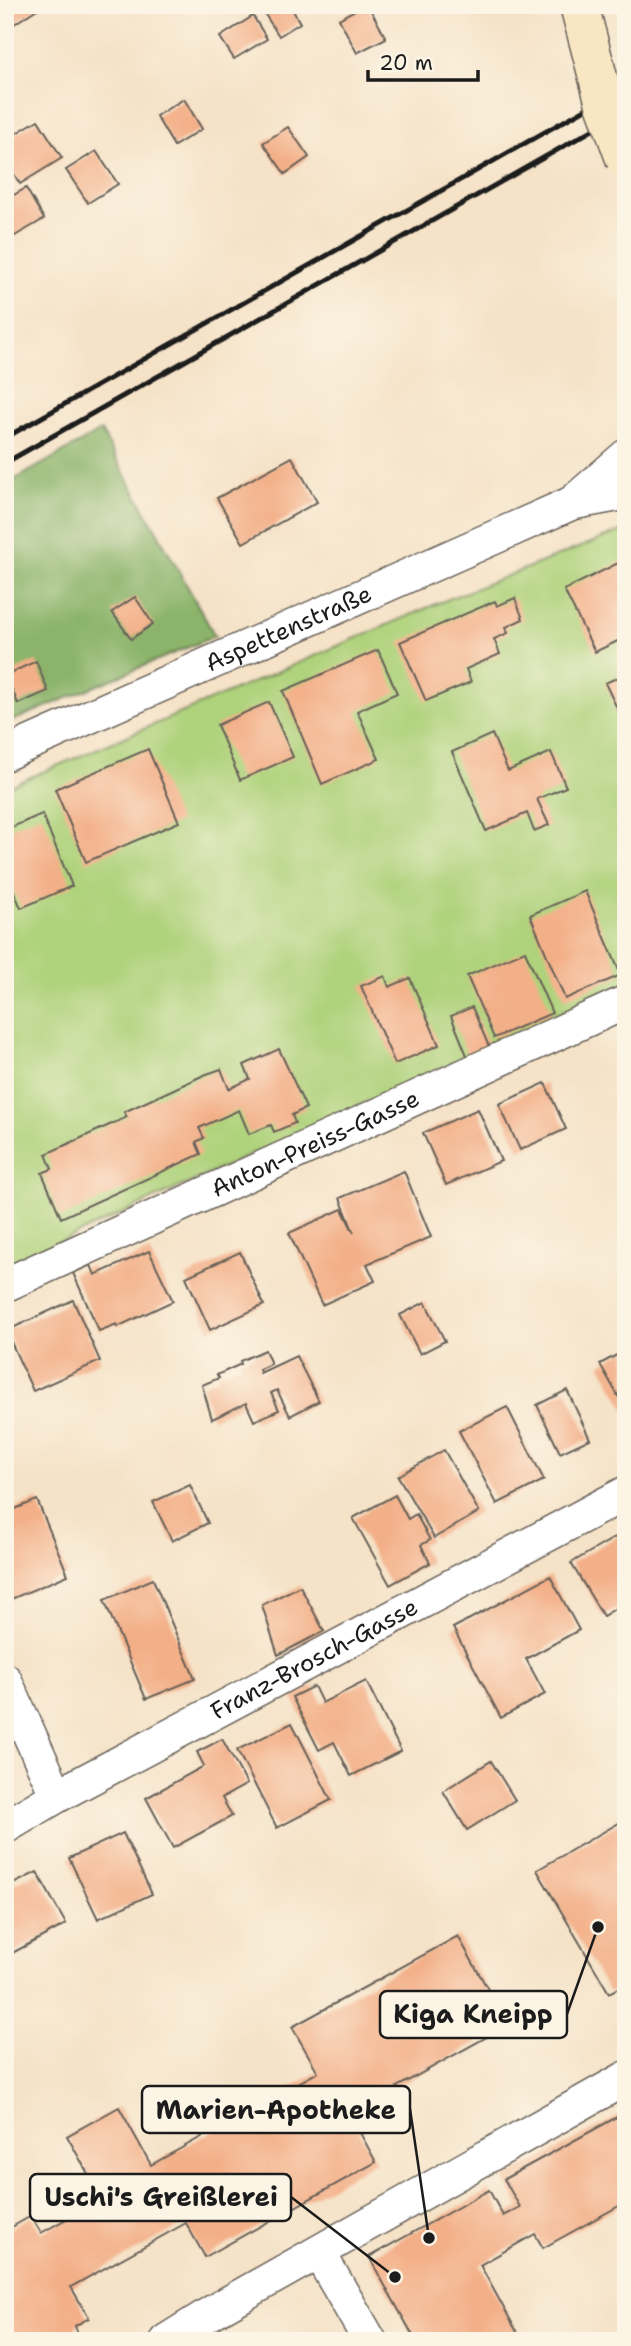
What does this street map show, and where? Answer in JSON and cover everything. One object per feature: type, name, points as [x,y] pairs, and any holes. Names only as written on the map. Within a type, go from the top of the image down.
[{"type":"street","points":[[579,5],[605,104],[626,161]]},
{"type":"street","name":"Aspettenstraße","points":[[572,503],[626,456]]},
{"type":"street","name":"Aspettenstraße","points":[[5,754],[572,503],[626,493]]},
{"type":"street","name":"Anton-Preiss-Gasse","points":[[5,1284],[626,1002]]},
{"type":"street","name":"Franz-Brosch-Gasse","points":[[5,1827],[57,1796],[626,1493]]},
{"type":"street","points":[[5,1680],[57,1796]]},
{"type":"street","points":[[166,2341],[214,2311],[626,2078]]},
{"type":"street","points":[[319,2253],[370,2341]]},
{"type":"green space","points":[[101,431],[215,636],[5,724],[5,485]]},
{"type":"green space","points":[[626,529],[626,984],[5,1267],[5,788],[436,604]]},
{"type":"building","points":[[5,5],[43,5],[5,30]]},
{"type":"building","points":[[276,5],[290,5],[300,23],[279,36],[264,13]]},
{"type":"building","points":[[368,5],[386,38],[357,53],[339,19]]},
{"type":"building","points":[[253,16],[267,39],[234,59],[220,37]]},
{"type":"building","points":[[184,99],[202,129],[174,146],[156,116]]},
{"type":"building","points":[[38,120],[62,158],[20,184],[5,160],[5,140]]},
{"type":"building","points":[[288,127],[309,157],[285,174],[263,143]]},
{"type":"building","points":[[96,151],[118,184],[88,203],[66,170]]},
{"type":"building","points":[[26,188],[44,219],[8,240],[5,235],[5,200]]},
{"type":"building","points":[[292,457],[317,502],[243,543],[217,498]]},
{"type":"building","points":[[626,559],[626,637],[595,652],[564,590]]},
{"type":"building","points":[[135,597],[153,624],[131,639],[112,612]]},
{"type":"building","points":[[515,598],[523,619],[506,627],[508,633],[494,639],[500,654],[466,669],[471,682],[426,701],[400,642],[495,601],[497,606]]},
{"type":"building","points":[[378,650],[397,693],[357,711],[379,759],[322,784],[283,691]]},
{"type":"building","points":[[36,661],[48,691],[18,704],[6,675]]},
{"type":"building","points":[[626,674],[626,727],[605,683]]},
{"type":"building","points":[[269,702],[293,757],[240,780],[217,725]]},
{"type":"building","points":[[492,734],[508,771],[551,752],[566,787],[537,799],[549,825],[534,831],[527,813],[486,831],[452,752]]},
{"type":"building","points":[[148,749],[179,822],[86,862],[55,789]]},
{"type":"building","points":[[42,814],[72,886],[21,908],[5,871],[5,830]]},
{"type":"building","points":[[585,891],[621,975],[565,999],[530,915]]},
{"type":"building","points":[[525,951],[552,1013],[494,1038],[467,976]]},
{"type":"building","points":[[385,976],[389,987],[410,978],[439,1045],[395,1064],[361,986]]},
{"type":"building","points":[[472,1007],[490,1049],[468,1058],[451,1016]]},
{"type":"building","points":[[279,1049],[306,1108],[292,1115],[295,1123],[274,1132],[271,1125],[249,1134],[239,1110],[199,1128],[204,1138],[196,1142],[201,1154],[61,1218],[42,1173],[52,1169],[46,1154],[127,1117],[124,1112],[204,1075],[221,1069],[229,1089],[250,1079],[244,1065]]},
{"type":"building","points":[[545,1083],[566,1129],[520,1150],[499,1104]]},
{"type":"building","points":[[478,1109],[501,1161],[446,1185],[423,1133]]},
{"type":"building","points":[[404,1171],[431,1237],[367,1264],[375,1281],[322,1305],[289,1233],[342,1209],[354,1233],[340,1198]]},
{"type":"building","points":[[149,1251],[173,1301],[117,1327],[117,1324],[99,1331],[73,1273],[91,1265],[95,1275]]},
{"type":"building","points":[[240,1252],[264,1305],[210,1330],[186,1277]]},
{"type":"building","points":[[73,1300],[100,1361],[33,1391],[6,1331]]},
{"type":"building","points":[[425,1302],[445,1341],[420,1354],[400,1315]]},
{"type":"building","points":[[265,1350],[271,1364],[259,1369],[260,1373],[296,1356],[319,1401],[290,1416],[277,1390],[271,1393],[279,1410],[254,1421],[246,1403],[212,1419],[202,1385],[219,1378],[217,1375],[241,1364],[240,1361]]},
{"type":"building","points":[[626,1350],[626,1410],[600,1364]]},
{"type":"building","points":[[567,1390],[590,1439],[560,1453],[537,1405]]},
{"type":"building","points":[[507,1407],[544,1480],[497,1504],[459,1431]]},
{"type":"building","points":[[444,1450],[479,1512],[434,1538],[398,1476]]},
{"type":"building","points":[[190,1485],[208,1523],[172,1541],[153,1502]]},
{"type":"building","points":[[395,1495],[408,1519],[416,1514],[430,1540],[421,1545],[430,1563],[390,1585],[353,1518]]},
{"type":"building","points":[[37,1500],[68,1575],[9,1600],[5,1591],[5,1513]]},
{"type":"building","points":[[626,1531],[626,1602],[603,1616],[571,1563]]},
{"type":"building","points":[[550,1576],[579,1630],[526,1659],[545,1694],[501,1718],[453,1628]]},
{"type":"building","points":[[153,1579],[195,1679],[146,1699],[104,1600]]},
{"type":"building","points":[[300,1586],[324,1631],[278,1655],[262,1605]]},
{"type":"building","points":[[366,1681],[401,1751],[351,1776],[334,1742],[319,1750],[292,1697],[314,1686],[322,1703]]},
{"type":"building","points":[[292,1723],[331,1800],[277,1828],[237,1750]]},
{"type":"building","points":[[222,1739],[247,1784],[222,1798],[232,1816],[173,1848],[146,1798],[204,1766],[197,1752]]},
{"type":"building","points":[[491,1761],[515,1800],[467,1830],[443,1791]]},
{"type":"building","points":[[626,1819],[626,1984],[609,1993],[537,1870]]},
{"type":"building","points":[[123,1833],[152,1894],[98,1919],[69,1858]]},
{"type":"building","points":[[37,1872],[66,1924],[5,1957],[5,1888]]},
{"type":"building","points":[[458,1936],[508,2025],[397,2087],[407,2105],[359,2131],[376,2162],[205,2257],[186,2223],[71,2287],[89,2318],[75,2326],[81,2341],[6,2341],[5,2231],[31,2216],[41,2233],[102,2199],[67,2136],[119,2107],[151,2165],[318,2072],[292,2027]]},
{"type":"building","points":[[626,2112],[626,2202],[543,2248],[535,2234],[480,2265],[522,2341],[416,2341],[369,2257],[489,2190],[503,2216],[520,2207],[504,2179]]},
{"type":"railway","points":[[5,438],[626,86]]},
{"type":"railway","points":[[5,463],[626,111]]},
{"type":"place","name":"Kiga Kneipp","points":[[598,1927]]},
{"type":"place","name":"Marien-Apotheke","points":[[429,2238]]},
{"type":"place","name":"Uschi's Greißlerei","points":[[395,2277]]}]
